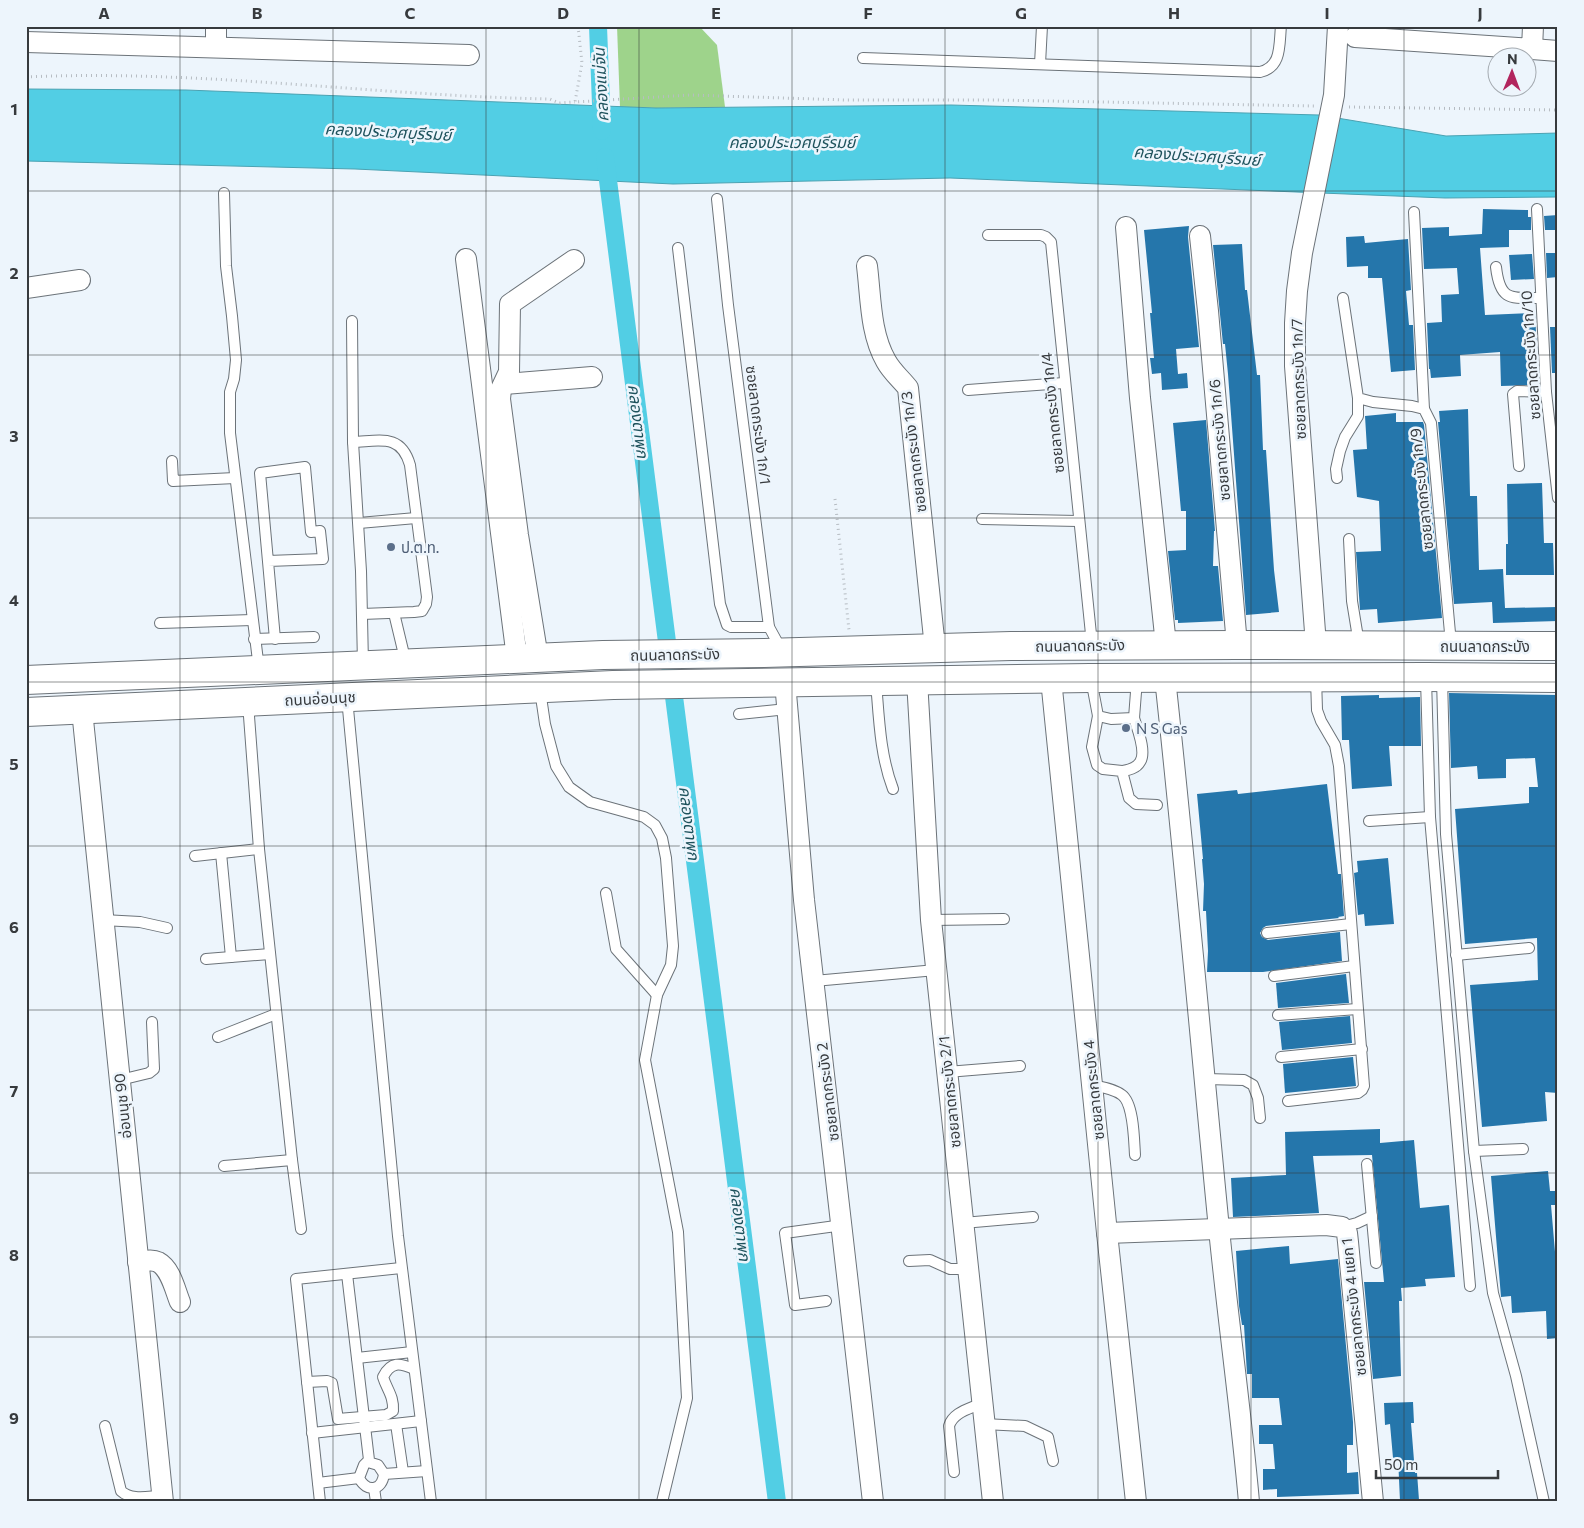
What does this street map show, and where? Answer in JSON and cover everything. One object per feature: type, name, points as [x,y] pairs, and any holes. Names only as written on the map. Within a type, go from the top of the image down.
[{"type":"main road","name":"ถนนลาดกระบัง","points":[[603,655],[772,644],[934,648],[1237,644],[1558,646]]},
{"type":"main road","name":"ถนนอ่อนนุช","points":[[26,680],[603,655]]},
{"type":"main road","points":[[81,678],[82,710]]},
{"type":"main road","name":"ถนนลาดกระบัง","points":[[613,685],[1090,678],[1558,678]]},
{"type":"main road","name":"ถนนอ่อนนุช","points":[[26,712],[613,685]]},
{"type":"street","points":[[216,26],[216,47]]},
{"type":"street","points":[[1532,48],[1533,26]]},
{"type":"street","points":[[1343,33],[1520,48]]},
{"type":"street","name":"ซอยลาดกระบัง 1ก/7","points":[[1316,644],[1295,366],[1295,323],[1302,253],[1334,95],[1343,33]]},
{"type":"street","points":[[26,42],[468,56]]},
{"type":"street","points":[[1536,49],[1558,51]]},
{"type":"street","points":[[1126,227],[1140,398],[1166,645]]},
{"type":"street","name":"ซอยลาดกระบัง 1ก/6","points":[[1200,236],[1237,644]]},
{"type":"street","points":[[466,259],[528,658]]},
{"type":"street","points":[[528,658],[518,535],[500,399],[501,389],[509,372],[510,304],[574,260]]},
{"type":"street","name":"ซอยลาดกระบัง 1ก/3","points":[[867,266],[877,342],[895,375],[908,388],[934,648]]},
{"type":"street","points":[[26,288],[80,280]]},
{"type":"street","points":[[504,384],[592,377]]},
{"type":"street","points":[[1165,678],[1206,1079],[1219,1229],[1241,1412],[1249,1502]]},
{"type":"street","name":"ซอยลาดกระบัง 4","points":[[1052,679],[1107,1233],[1136,1502]]},
{"type":"street","name":"ซอยลาดกระบัง 2/1","points":[[917,680],[931,920],[993,1502]]},
{"type":"street","name":"ซอยลาดกระบัง 2","points":[[773,683],[787,709],[804,900],[874,1502]]},
{"type":"street","name":"อ่อนนุช 90","points":[[82,710],[163,1499]]},
{"type":"street","name":"ซอยลาดกระบัง 4 แยก 1","points":[[1107,1233],[1326,1225],[1342,1228],[1346,1233],[1348,1242],[1373,1502]]},
{"type":"street","points":[[138,1262],[152,1260],[163,1266],[167,1270],[180,1302]]},
{"type":"lane","points":[[1040,64],[1042,26]]},
{"type":"lane","points":[[863,58],[1260,72],[1269,70],[1275,64],[1281,26]]},
{"type":"lane","points":[[224,192],[226,266],[236,360],[234,379],[230,392],[230,433],[259,670]]},
{"type":"lane","name":"ซอยลาดกระบัง 1ก/1","points":[[717,199],[731,325],[772,644]]},
{"type":"lane","name":"ซอยลาดกระบัง 1ก/10","points":[[1536,209],[1546,392],[1558,498]]},
{"type":"lane","points":[[1414,212],[1424,409]]},
{"type":"lane","name":"ซอยลาดกระบัง 1ก/4","points":[[988,235],[1041,235],[1051,242],[1092,645]]},
{"type":"lane","points":[[678,248],[720,604],[727,625],[772,644]]},
{"type":"lane","points":[[1496,267],[1497,277],[1505,294],[1511,298],[1541,298]]},
{"type":"lane","points":[[1337,478],[1336,469],[1340,451],[1345,437],[1358,416],[1358,398],[1343,298]]},
{"type":"lane","points":[[352,322],[352,442],[358,523],[363,665]]},
{"type":"lane","points":[[968,390],[1064,383]]},
{"type":"lane","points":[[1519,466],[1513,394],[1517,391],[1546,392]]},
{"type":"lane","name":"ซอยลาดกระบัง 1ก/9","points":[[1358,398],[1424,409],[1431,423],[1451,645]]},
{"type":"lane","points":[[352,442],[391,441],[408,455],[426,604],[422,610],[362,614]]},
{"type":"lane","points":[[172,461],[173,481],[235,478]]},
{"type":"lane","points":[[268,561],[323,559],[320,531],[311,532],[305,467],[260,473],[274,639]]},
{"type":"lane","points":[[358,523],[416,518]]},
{"type":"lane","points":[[982,519],[1078,521]]},
{"type":"lane","points":[[1349,539],[1352,601],[1359,645]]},
{"type":"lane","points":[[394,613],[406,663]]},
{"type":"lane","points":[[160,623],[252,620]]},
{"type":"lane","points":[[254,639],[314,637]]},
{"type":"lane","points":[[1288,1101],[1350,1094],[1362,1090],[1364,1086],[1339,766],[1335,745],[1317,710],[1316,677]]},
{"type":"lane","points":[[1434,677],[1430,817],[1470,1286]]},
{"type":"lane","points":[[1434,677],[1474,1151],[1493,1293],[1516,1376],[1544,1502]]},
{"type":"lane","points":[[1090,678],[1098,716],[1092,747],[1097,765],[1104,769],[1122,771],[1135,768],[1141,762],[1143,753],[1134,718],[1137,678]]},
{"type":"lane","points":[[876,681],[883,754],[887,774],[893,789]]},
{"type":"lane","points":[[539,688],[545,724],[556,766],[569,787],[590,802],[644,817],[655,825],[662,838],[666,858],[673,946],[671,965],[657,995],[645,1060],[678,1232],[687,1398],[662,1502]]},
{"type":"lane","points":[[347,697],[402,1268],[431,1502]]},
{"type":"lane","points":[[248,702],[259,849],[301,1228]]},
{"type":"lane","points":[[739,714],[787,709]]},
{"type":"lane","points":[[1098,716],[1123,719],[1134,718]]},
{"type":"lane","points":[[1122,771],[1129,798],[1136,804],[1157,805]]},
{"type":"lane","points":[[1369,821],[1430,817]]},
{"type":"lane","points":[[195,856],[259,849]]},
{"type":"lane","points":[[221,853],[231,957]]},
{"type":"lane","points":[[606,893],[616,949],[657,995]]},
{"type":"lane","points":[[931,920],[1004,919]]},
{"type":"lane","points":[[103,920],[140,922],[167,928]]},
{"type":"lane","points":[[1267,933],[1351,924]]},
{"type":"lane","points":[[1456,955],[1529,948]]},
{"type":"lane","points":[[206,959],[270,954]]},
{"type":"lane","points":[[1274,976],[1354,966]]},
{"type":"lane","points":[[814,981],[936,970]]},
{"type":"lane","points":[[1278,1015],[1357,1008]]},
{"type":"lane","points":[[218,1038],[276,1014]]},
{"type":"lane","points":[[120,1080],[149,1074],[154,1069],[152,1022]]},
{"type":"lane","points":[[1281,1057],[1362,1049]]},
{"type":"lane","points":[[947,1072],[1020,1066]]},
{"type":"lane","points":[[1206,1079],[1244,1080],[1253,1085],[1258,1098],[1260,1118]]},
{"type":"lane","points":[[1092,1085],[1109,1089],[1123,1096],[1128,1104],[1132,1120],[1136,1155]]},
{"type":"lane","points":[[1474,1151],[1523,1149]]},
{"type":"lane","points":[[224,1166],[292,1160]]},
{"type":"lane","points":[[1367,1164],[1376,1263]]},
{"type":"lane","points":[[1342,1228],[1372,1216]]},
{"type":"lane","points":[[963,1223],[1033,1218]]},
{"type":"lane","points":[[826,1301],[795,1305],[785,1233],[843,1225]]},
{"type":"lane","points":[[910,1261],[930,1260],[950,1269],[968,1269]]},
{"type":"lane","points":[[320,1502],[296,1279],[402,1268]]},
{"type":"lane","points":[[347,1274],[370,1460],[368,1462],[360,1472],[359,1478],[362,1484],[368,1488],[374,1488],[384,1480],[384,1474],[378,1465],[368,1462]]},
{"type":"lane","points":[[357,1358],[412,1352]]},
{"type":"lane","points":[[312,1433],[365,1422],[386,1415],[393,1410],[394,1403],[391,1392],[385,1384],[383,1377],[387,1370],[392,1366],[398,1365],[414,1369]]},
{"type":"lane","points":[[307,1382],[327,1381],[332,1383],[338,1419],[396,1424],[421,1421]]},
{"type":"lane","points":[[954,1472],[949,1426],[951,1419],[959,1413],[982,1404]]},
{"type":"lane","points":[[396,1424],[403,1472]]},
{"type":"lane","points":[[984,1424],[1025,1426],[1048,1437],[1054,1461]]},
{"type":"lane","points":[[105,1426],[121,1491],[125,1495],[134,1497],[163,1499]]},
{"type":"lane","points":[[384,1474],[427,1471]]},
{"type":"lane","points":[[318,1483],[359,1478]]},
{"type":"lane","points":[[374,1488],[376,1502]]},
{"type":"path","points":[[575,102],[582,63],[578,26]]},
{"type":"path","points":[[26,77],[126,76],[243,81],[487,98],[550,99],[559,103],[690,95],[846,100],[996,100],[1318,106]]},
{"type":"path","points":[[1347,107],[1558,110]]},
{"type":"path","points":[[835,499],[850,633]]},
{"type":"green space","points":[[617,26],[699,26],[717,45],[725,107],[620,107]]},
{"type":"water","name":"คลองประเวศบุรีรมย์","points":[[26,89],[186,90],[656,108],[951,105],[1319,115],[1446,136],[1558,133],[1558,197],[1445,198],[950,178],[673,184],[355,169],[26,161]]},
{"type":"building","points":[[1483,209],[1528,210],[1528,217],[1531,217],[1531,230],[1509,230],[1509,247],[1480,248],[1485,315],[1535,313],[1538,373],[1530,373],[1531,385],[1501,386],[1500,352],[1460,355],[1461,376],[1431,378],[1427,323],[1442,322],[1441,295],[1459,294],[1457,268],[1424,269],[1422,228],[1449,227],[1449,236],[1482,234]]},
{"type":"building","points":[[1558,215],[1558,230],[1545,230],[1544,216]]},
{"type":"building","points":[[1189,226],[1188,237],[1199,347],[1176,349],[1178,374],[1187,373],[1188,388],[1162,390],[1161,373],[1152,374],[1150,358],[1154,358],[1150,313],[1152,313],[1144,230]]},
{"type":"building","points":[[1364,236],[1365,243],[1408,239],[1411,290],[1406,291],[1409,325],[1413,325],[1415,370],[1391,372],[1382,278],[1368,278],[1368,266],[1347,267],[1346,237]]},
{"type":"building","points":[[1242,244],[1245,290],[1247,290],[1257,375],[1260,375],[1263,450],[1266,450],[1274,570],[1279,612],[1246,615],[1228,374],[1225,344],[1223,344],[1213,245]]},
{"type":"building","points":[[1546,253],[1558,253],[1558,277],[1547,278]]},
{"type":"building","points":[[1532,254],[1534,279],[1511,280],[1509,255]]},
{"type":"building","points":[[1550,327],[1558,327],[1558,373],[1552,373]]},
{"type":"building","points":[[1468,409],[1470,496],[1477,496],[1479,570],[1503,569],[1505,608],[1558,607],[1558,621],[1493,623],[1492,602],[1454,604],[1438,422],[1440,422],[1439,411]]},
{"type":"building","points":[[1396,413],[1396,422],[1423,422],[1424,425],[1442,618],[1378,623],[1377,609],[1360,610],[1356,552],[1381,551],[1379,501],[1357,497],[1353,450],[1367,449],[1365,416]]},
{"type":"building","points":[[1206,420],[1215,531],[1213,566],[1218,566],[1223,621],[1178,623],[1178,620],[1175,620],[1168,551],[1186,550],[1186,511],[1181,511],[1173,423]]},
{"type":"building","points":[[1542,483],[1544,543],[1553,543],[1554,575],[1506,575],[1506,544],[1508,544],[1507,484]]},
{"type":"building","points":[[1449,693],[1558,695],[1558,1093],[1545,1092],[1547,1121],[1482,1127],[1470,985],[1538,980],[1537,938],[1465,944],[1455,809],[1529,803],[1529,787],[1538,787],[1535,758],[1506,759],[1506,778],[1478,779],[1477,766],[1451,768]]},
{"type":"building","points":[[1379,695],[1379,698],[1420,697],[1421,746],[1389,746],[1392,786],[1352,789],[1349,740],[1342,740],[1341,696]]},
{"type":"building","points":[[1327,784],[1338,874],[1341,874],[1344,916],[1266,926],[1260,933],[1262,937],[1268,940],[1340,932],[1342,961],[1263,972],[1207,972],[1206,911],[1203,911],[1203,859],[1197,794],[1237,790],[1238,794]]},
{"type":"building","points":[[1388,858],[1394,924],[1365,926],[1364,914],[1358,915],[1354,873],[1358,872],[1357,861]]},
{"type":"building","points":[[1346,974],[1349,1003],[1278,1008],[1276,983]]},
{"type":"building","points":[[1350,1016],[1352,1043],[1282,1050],[1279,1022]]},
{"type":"building","points":[[1353,1057],[1356,1086],[1285,1093],[1283,1064]]},
{"type":"building","points":[[1380,1129],[1380,1143],[1414,1140],[1420,1208],[1449,1205],[1455,1277],[1425,1279],[1426,1286],[1401,1288],[1402,1301],[1399,1301],[1401,1376],[1373,1379],[1364,1282],[1384,1282],[1372,1155],[1313,1156],[1319,1213],[1233,1217],[1231,1178],[1286,1175],[1285,1132]]},
{"type":"building","points":[[1548,1171],[1550,1191],[1558,1191],[1558,1205],[1551,1205],[1558,1287],[1558,1338],[1547,1339],[1546,1311],[1512,1313],[1511,1296],[1501,1297],[1491,1176]]},
{"type":"building","points":[[1289,1246],[1290,1264],[1338,1259],[1353,1422],[1353,1445],[1347,1445],[1347,1473],[1358,1472],[1359,1494],[1277,1497],[1277,1489],[1263,1490],[1263,1469],[1275,1469],[1273,1444],[1259,1444],[1259,1425],[1282,1425],[1279,1398],[1252,1398],[1252,1374],[1247,1374],[1244,1325],[1242,1325],[1239,1306],[1236,1251]]},
{"type":"building","points":[[1413,1402],[1414,1423],[1411,1423],[1419,1500],[1400,1501],[1398,1457],[1393,1458],[1390,1424],[1385,1425],[1384,1403]]},
{"type":"waterway","name":"คลองแม่จัน","points":[[598,26],[602,131]]},
{"type":"waterway","name":"คลองตาพุก","points":[[605,157],[777,1502]]},
{"type":"place","name":"ป.ต.ท.","points":[[391,547]]},
{"type":"place","name":"N S Gas","points":[[1126,728]]}]
